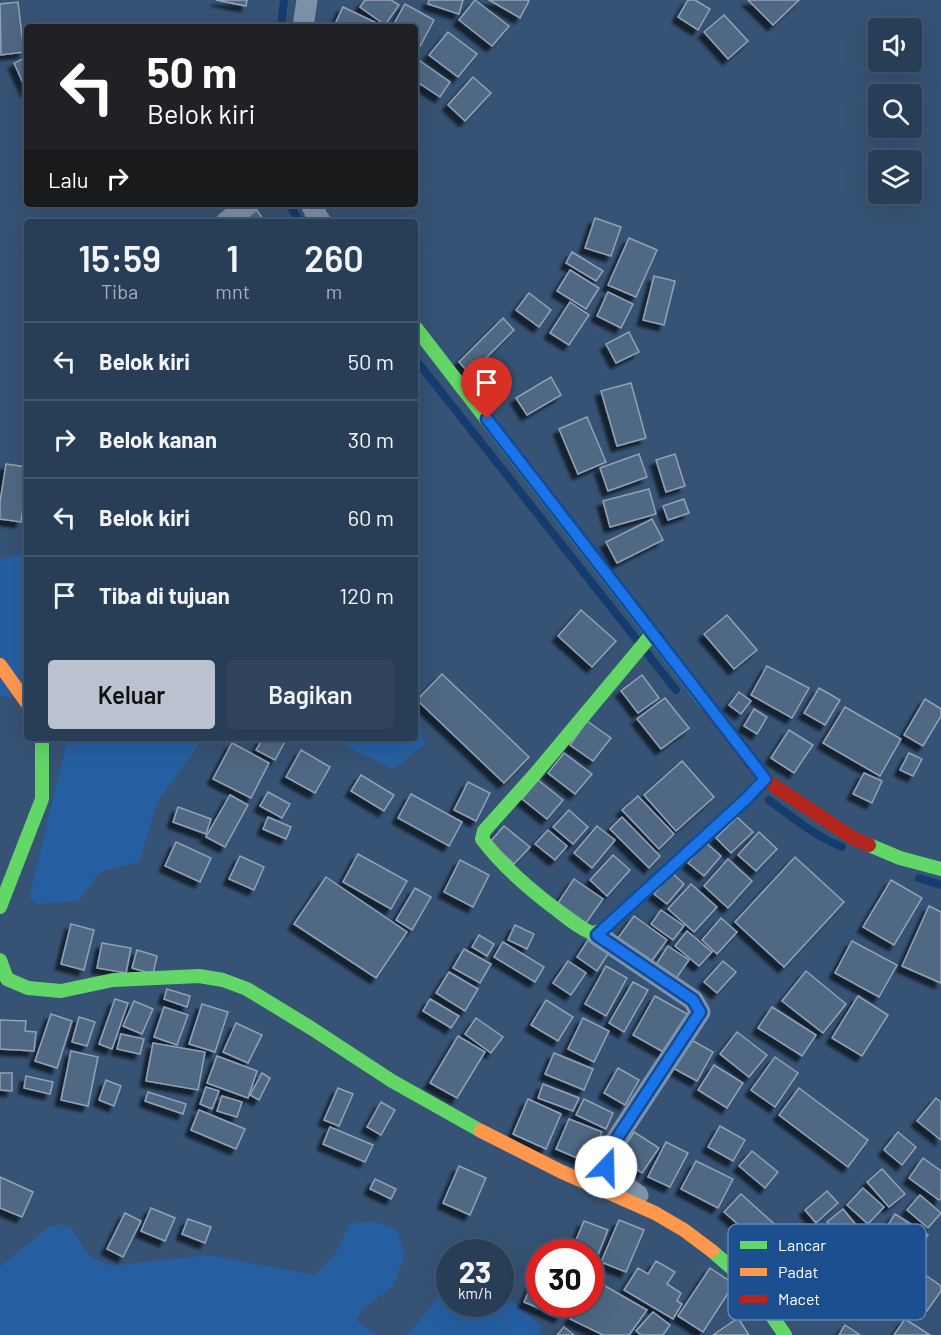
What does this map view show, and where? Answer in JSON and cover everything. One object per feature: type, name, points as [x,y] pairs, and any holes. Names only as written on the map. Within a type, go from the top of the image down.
[{"type":"street","points":[[303,24],[307,0]]},
{"type":"street","points":[[230,219],[245,207]]},
{"type":"street","points":[[418,331],[648,638],[762,782],[853,838],[900,858],[941,869]]},
{"type":"street","points":[[648,638],[536,773],[484,831],[482,839],[491,853],[522,881],[585,931],[597,935],[693,1000],[700,1012],[606,1155],[606,1167],[615,1179],[640,1196],[655,1213]]},
{"type":"street","points":[[0,665],[24,699]]},
{"type":"street","points":[[0,907],[42,799],[43,741]]},
{"type":"street","points":[[597,935],[762,782]]},
{"type":"street","points":[[0,960],[7,979],[28,988],[61,991],[113,980],[199,976],[223,980],[247,989],[392,1081],[459,1120],[560,1171],[655,1213],[684,1230],[728,1265]]},
{"type":"street","points":[[774,1320],[785,1335]]},
{"type":"shaded area","points":[[24,552],[24,698],[0,696],[0,560]]},
{"type":"shaded area","points":[[418,726],[426,744],[393,769],[336,741],[418,741]]},
{"type":"shaded area","points":[[63,741],[202,741],[157,803],[139,862],[100,872],[78,901],[38,904],[29,897],[66,746]]},
{"type":"shaded area","points":[[374,1221],[397,1230],[405,1254],[393,1287],[363,1308],[356,1320],[374,1334],[383,1335],[0,1335],[0,1267],[47,1228],[60,1224],[71,1228],[90,1257],[112,1266],[207,1255],[315,1275],[335,1255],[349,1224]]},
{"type":"shaded area","points":[[436,1299],[436,1317],[514,1317],[514,1303],[526,1313],[526,1317],[531,1317],[542,1326],[539,1335],[403,1335],[410,1333]]},
{"type":"building","points":[[216,0],[247,0],[246,6]]},
{"type":"building","points":[[365,0],[391,0],[399,5],[386,24],[360,7]]},
{"type":"building","points":[[429,0],[463,0],[459,14],[428,4]]},
{"type":"building","points":[[475,0],[509,26],[492,46],[459,20]]},
{"type":"building","points":[[489,0],[527,0],[529,1],[520,18]]},
{"type":"building","points":[[688,0],[695,0],[710,9],[698,30],[678,17]]},
{"type":"building","points":[[748,0],[799,0],[773,25]]},
{"type":"building","points":[[18,2],[24,52],[1,55],[0,4]]},
{"type":"building","points":[[405,4],[434,20],[418,50],[418,24],[394,24]]},
{"type":"building","points":[[343,7],[379,24],[335,24]]},
{"type":"building","points":[[724,15],[748,41],[728,59],[704,32]]},
{"type":"building","points":[[448,32],[477,54],[458,77],[429,55]]},
{"type":"building","points":[[24,58],[24,85],[14,63]]},
{"type":"building","points":[[420,61],[450,82],[440,97],[418,82]]},
{"type":"building","points":[[473,77],[491,93],[465,121],[448,105]]},
{"type":"building","points":[[256,209],[263,219],[241,219]]},
{"type":"building","points":[[595,218],[621,227],[611,256],[585,248]]},
{"type":"building","points":[[629,238],[657,250],[636,297],[608,285]]},
{"type":"building","points":[[572,252],[603,271],[596,281],[566,263]]},
{"type":"building","points":[[570,270],[599,288],[586,309],[557,291]]},
{"type":"building","points":[[654,276],[675,281],[664,325],[643,320]]},
{"type":"building","points":[[608,292],[633,304],[621,328],[597,316]]},
{"type":"building","points":[[529,293],[551,310],[539,327],[516,310]]},
{"type":"building","points":[[570,302],[589,315],[569,345],[550,333]]},
{"type":"building","points":[[503,318],[514,330],[470,374],[459,362]]},
{"type":"building","points":[[629,332],[639,352],[616,363],[606,344]]},
{"type":"building","points":[[551,377],[561,395],[527,415],[516,398]]},
{"type":"building","points":[[631,383],[646,438],[617,446],[601,391]]},
{"type":"building","points":[[587,417],[606,462],[578,474],[559,429]]},
{"type":"building","points":[[639,454],[647,477],[608,491],[600,468]]},
{"type":"building","points":[[675,454],[685,486],[666,492],[656,460]]},
{"type":"building","points":[[6,464],[24,467],[24,500],[21,522],[0,519],[0,502]]},
{"type":"building","points":[[649,489],[656,514],[610,527],[603,501]]},
{"type":"building","points":[[684,499],[689,513],[668,520],[663,506]]},
{"type":"building","points":[[652,519],[663,540],[617,563],[606,542]]},
{"type":"building","points":[[581,610],[616,641],[592,667],[558,636]]},
{"type":"building","points":[[727,615],[757,650],[734,669],[704,634]]},
{"type":"building","points":[[767,666],[809,688],[792,718],[751,695]]},
{"type":"building","points":[[442,674],[529,757],[504,783],[418,699]]},
{"type":"building","points":[[642,675],[659,698],[638,713],[621,691]]},
{"type":"building","points":[[819,688],[840,700],[825,725],[804,713]]},
{"type":"building","points":[[739,692],[751,701],[741,714],[729,705]]},
{"type":"building","points":[[665,698],[689,728],[661,749],[637,719]]},
{"type":"building","points":[[925,699],[941,709],[941,716],[923,746],[904,735]]},
{"type":"building","points":[[845,707],[901,739],[880,776],[823,743]]},
{"type":"building","points":[[754,709],[767,717],[757,734],[744,726]]},
{"type":"building","points":[[587,721],[611,738],[593,761],[570,745]]},
{"type":"building","points":[[789,730],[813,745],[794,773],[771,758]]},
{"type":"building","points":[[261,741],[285,741],[275,760],[256,750]]},
{"type":"building","points":[[232,743],[269,763],[251,798],[213,779]]},
{"type":"building","points":[[301,750],[330,767],[315,793],[286,777]]},
{"type":"building","points":[[564,753],[592,774],[575,794],[548,773]]},
{"type":"building","points":[[909,753],[922,759],[913,776],[900,770]]},
{"type":"building","points":[[682,761],[714,797],[676,831],[644,795]]},
{"type":"building","points":[[864,773],[882,781],[872,803],[853,794]]},
{"type":"building","points":[[361,775],[394,795],[384,811],[351,791]]},
{"type":"building","points":[[538,780],[563,800],[547,819],[522,799]]},
{"type":"building","points":[[468,782],[490,793],[476,821],[454,810]]},
{"type":"building","points":[[268,792],[290,804],[282,818],[260,806]]},
{"type":"building","points":[[411,794],[462,822],[449,846],[398,818]]},
{"type":"building","points":[[230,795],[248,805],[225,847],[206,837]]},
{"type":"building","points":[[638,796],[674,834],[659,849],[622,810]]},
{"type":"building","points":[[178,807],[211,819],[206,834],[173,822]]},
{"type":"building","points":[[569,810],[588,827],[573,844],[553,827]]},
{"type":"building","points":[[268,817],[291,827],[286,839],[263,829]]},
{"type":"building","points":[[622,817],[660,856],[649,868],[610,829]]},
{"type":"building","points":[[737,817],[753,832],[731,853],[716,838]]},
{"type":"building","points":[[504,826],[530,847],[514,864],[490,842]]},
{"type":"building","points":[[597,826],[615,840],[592,868],[574,853]]},
{"type":"building","points":[[548,830],[567,846],[555,860],[535,844]]},
{"type":"building","points":[[759,832],[777,849],[756,871],[738,855]]},
{"type":"building","points":[[176,842],[211,858],[200,882],[165,866]]},
{"type":"building","points":[[705,842],[721,856],[704,876],[688,863]]},
{"type":"building","points":[[358,854],[407,881],[391,909],[343,882]]},
{"type":"building","points":[[613,855],[630,870],[607,896],[590,880]]},
{"type":"building","points":[[240,856],[264,867],[254,890],[229,879]]},
{"type":"building","points":[[795,857],[844,902],[784,967],[735,922]]},
{"type":"building","points":[[728,859],[752,881],[728,908],[704,886]]},
{"type":"building","points":[[460,860],[489,875],[473,907],[444,892]]},
{"type":"building","points":[[672,873],[684,884],[667,904],[654,894]]},
{"type":"building","points":[[326,877],[407,932],[376,978],[294,924]]},
{"type":"building","points":[[574,879],[603,899],[586,923],[558,903]]},
{"type":"building","points":[[891,880],[922,898],[894,945],[863,927]]},
{"type":"building","points":[[691,884],[717,907],[694,932],[668,909]]},
{"type":"building","points":[[415,888],[431,897],[412,930],[396,920]]},
{"type":"building","points":[[929,906],[941,912],[941,983],[902,966]]},
{"type":"building","points":[[661,910],[684,926],[673,940],[651,924]]},
{"type":"building","points":[[634,916],[667,940],[648,966],[615,942]]},
{"type":"building","points":[[721,918],[737,932],[717,954],[702,940]]},
{"type":"building","points":[[71,924],[94,930],[84,970],[61,964]]},
{"type":"building","points":[[515,925],[534,934],[527,949],[508,940]]},
{"type":"building","points":[[687,931],[712,952],[699,966],[675,946]]},
{"type":"building","points":[[479,935],[494,944],[487,956],[472,947]]},
{"type":"building","points":[[590,937],[610,951],[597,971],[577,957]]},
{"type":"building","points":[[852,941],[897,965],[879,997],[835,973]]},
{"type":"building","points":[[503,942],[544,967],[535,982],[494,957]]},
{"type":"building","points":[[102,943],[131,948],[126,973],[97,968]]},
{"type":"building","points":[[668,946],[689,960],[673,983],[653,969]]},
{"type":"building","points":[[464,949],[491,964],[480,983],[453,968]]},
{"type":"building","points":[[137,950],[157,956],[153,974],[132,968]]},
{"type":"building","points":[[568,961],[586,973],[571,995],[553,983]]},
{"type":"building","points":[[723,961],[736,972],[717,993],[704,982]]},
{"type":"building","points":[[606,966],[627,978],[606,1016],[585,1004]]},
{"type":"building","points":[[806,971],[846,1004],[823,1033],[782,1001]]},
{"type":"building","points":[[449,972],[478,989],[465,1011],[436,993]]},
{"type":"building","points":[[633,982],[648,990],[624,1032],[609,1023]]},
{"type":"building","points":[[167,989],[190,996],[187,1007],[164,999]]},
{"type":"building","points":[[655,996],[689,1015],[667,1054],[633,1035]]},
{"type":"building","points":[[858,996],[888,1015],[862,1056],[832,1038]]},
{"type":"building","points":[[115,999],[128,1003],[112,1049],[99,1044]]},
{"type":"building","points":[[430,999],[459,1016],[451,1028],[423,1011]]},
{"type":"building","points":[[546,1000],[573,1017],[558,1041],[531,1025]]},
{"type":"building","points":[[134,1001],[153,1009],[142,1034],[123,1026]]},
{"type":"building","points":[[202,1004],[228,1012],[215,1052],[189,1044]]},
{"type":"building","points":[[164,1007],[188,1015],[177,1045],[154,1037]]},
{"type":"building","points":[[772,1007],[816,1035],[802,1056],[758,1028]]},
{"type":"building","points":[[51,1014],[72,1021],[57,1068],[35,1061]]},
{"type":"building","points":[[79,1017],[95,1022],[87,1046],[72,1042]]},
{"type":"building","points":[[476,1018],[503,1037],[491,1053],[465,1034]]},
{"type":"building","points":[[583,1018],[609,1031],[594,1062],[568,1049]]},
{"type":"building","points":[[0,1020],[26,1021],[25,1031],[36,1032],[34,1051],[0,1049]]},
{"type":"building","points":[[236,1023],[262,1035],[248,1063],[223,1052]]},
{"type":"building","points":[[737,1032],[767,1055],[749,1077],[720,1054]]},
{"type":"building","points":[[121,1034],[144,1039],[140,1054],[117,1049]]},
{"type":"building","points":[[458,1036],[485,1052],[457,1098],[430,1083]]},
{"type":"building","points":[[688,1038],[713,1052],[697,1081],[671,1067]]},
{"type":"building","points":[[153,1043],[205,1052],[198,1090],[146,1081]]},
{"type":"building","points":[[71,1051],[98,1057],[88,1106],[61,1100]]},
{"type":"building","points":[[554,1053],[593,1069],[584,1090],[545,1074]]},
{"type":"building","points":[[217,1056],[257,1071],[248,1098],[207,1083]]},
{"type":"building","points":[[775,1057],[798,1073],[775,1107],[751,1090]]},
{"type":"building","points":[[714,1065],[743,1083],[727,1108],[698,1090]]},
{"type":"building","points":[[618,1068],[639,1080],[625,1105],[604,1093]]},
{"type":"building","points":[[0,1073],[12,1073],[12,1091],[0,1090]]},
{"type":"building","points":[[262,1073],[270,1078],[259,1100],[250,1095]]},
{"type":"building","points":[[26,1076],[53,1082],[50,1094],[24,1088]]},
{"type":"building","points":[[106,1080],[121,1086],[114,1106],[99,1100]]},
{"type":"building","points":[[543,1084],[579,1098],[573,1111],[538,1098]]},
{"type":"building","points":[[206,1087],[219,1091],[212,1109],[200,1104]]},
{"type":"building","points":[[338,1088],[353,1094],[339,1126],[324,1120]]},
{"type":"building","points":[[799,1088],[868,1140],[848,1167],[779,1115]]},
{"type":"building","points":[[148,1092],[186,1104],[183,1114],[145,1101]]},
{"type":"building","points":[[222,1096],[242,1102],[237,1117],[217,1111]]},
{"type":"building","points":[[936,1098],[941,1102],[941,1140],[917,1121]]},
{"type":"building","points":[[528,1099],[561,1114],[546,1149],[513,1134]]},
{"type":"building","points":[[584,1099],[613,1113],[606,1129],[576,1115]]},
{"type":"building","points":[[381,1102],[395,1110],[381,1135],[367,1127]]},
{"type":"building","points":[[199,1110],[245,1129],[236,1149],[191,1130]]},
{"type":"building","points":[[569,1119],[602,1132],[589,1163],[556,1149]]},
{"type":"building","points":[[720,1126],[745,1140],[733,1161],[708,1147]]},
{"type":"building","points":[[330,1127],[373,1145],[365,1162],[323,1144]]},
{"type":"building","points":[[634,1132],[659,1148],[642,1173],[618,1157]]},
{"type":"building","points":[[898,1132],[916,1147],[902,1165],[884,1150]]},
{"type":"building","points":[[666,1142],[688,1153],[670,1187],[648,1177]]},
{"type":"building","points":[[752,1151],[778,1172],[765,1188],[739,1166]]},
{"type":"building","points":[[923,1158],[941,1171],[941,1198],[939,1200],[909,1178]]},
{"type":"building","points":[[696,1161],[733,1179],[718,1208],[681,1189]]},
{"type":"building","points":[[459,1166],[486,1178],[470,1215],[443,1203]]},
{"type":"building","points":[[882,1169],[905,1194],[889,1207],[867,1182]]},
{"type":"building","points":[[0,1177],[33,1192],[22,1217],[0,1208]]},
{"type":"building","points":[[375,1179],[396,1189],[391,1199],[370,1189]]},
{"type":"building","points":[[863,1188],[884,1207],[868,1224],[847,1205]]},
{"type":"building","points":[[827,1191],[838,1203],[816,1223],[805,1210]]},
{"type":"building","points":[[741,1194],[774,1224],[738,1224],[724,1212]]},
{"type":"building","points":[[920,1195],[941,1213],[928,1228],[907,1210]]},
{"type":"building","points":[[151,1208],[175,1218],[165,1241],[141,1231]]},
{"type":"building","points":[[843,1209],[855,1224],[829,1224],[827,1222]]},
{"type":"building","points":[[125,1213],[141,1221],[123,1257],[107,1249]]},
{"type":"building","points":[[895,1214],[911,1224],[889,1224]]},
{"type":"building","points":[[188,1219],[211,1227],[205,1243],[182,1234]]},
{"type":"building","points":[[619,1220],[644,1230],[626,1272],[604,1263],[604,1255]]},
{"type":"building","points":[[584,1221],[608,1230],[604,1240],[576,1239]]},
{"type":"building","points":[[656,1261],[675,1272],[667,1284],[681,1293],[677,1301],[682,1304],[673,1319],[624,1290],[638,1268],[648,1274]]},
{"type":"building","points":[[710,1268],[728,1280],[728,1293],[703,1332],[678,1316]]},
{"type":"building","points":[[926,1276],[941,1286],[941,1291],[927,1311]]},
{"type":"building","points":[[604,1285],[647,1310],[629,1335],[603,1335],[570,1319],[571,1317],[604,1317]]},
{"type":"building","points":[[653,1312],[670,1325],[663,1335],[641,1335],[636,1331]]},
{"type":"building","points":[[735,1320],[739,1320],[749,1335],[713,1335]]},
{"type":"building","points":[[907,1320],[930,1335],[894,1335]]},
{"type":"building","points":[[845,1325],[860,1335],[839,1335]]},
{"type":"building","points":[[564,1327],[574,1335],[557,1335]]},
{"type":"waterway","points":[[281,24],[284,0]]},
{"type":"waterway","points":[[291,207],[298,219]]},
{"type":"waterway","points":[[418,363],[637,640]]},
{"type":"waterway","points":[[646,652],[676,690]]},
{"type":"waterway","points":[[769,800],[813,832],[842,847]]},
{"type":"waterway","points":[[919,878],[941,885]]},
{"type":"traffic: fast","points":[[418,331],[707,705]]},
{"type":"traffic: fast","points":[[652,634],[536,773],[484,831],[482,839],[536,894],[576,924],[597,935],[746,799],[764,779]]},
{"type":"traffic: fast","points":[[0,907],[42,799],[42,741]]},
{"type":"traffic: fast","points":[[869,845],[900,858],[941,869]]},
{"type":"traffic: fast","points":[[0,960],[7,979],[28,988],[61,991],[113,980],[199,976],[223,980],[247,989],[392,1081],[481,1131]]},
{"type":"traffic: fast","points":[[712,1251],[728,1265]]},
{"type":"traffic: fast","points":[[775,1320],[785,1335]]},
{"type":"traffic: slow","points":[[0,665],[24,699]]},
{"type":"traffic: slow","points":[[481,1131],[560,1171],[655,1213],[684,1230],[712,1251]]},
{"type":"traffic: jam","points":[[707,705],[764,779],[853,838],[869,845]]},
{"type":"route","points":[[487,419],[765,779],[597,935],[693,1000],[700,1012],[606,1155],[606,1167]]}]
